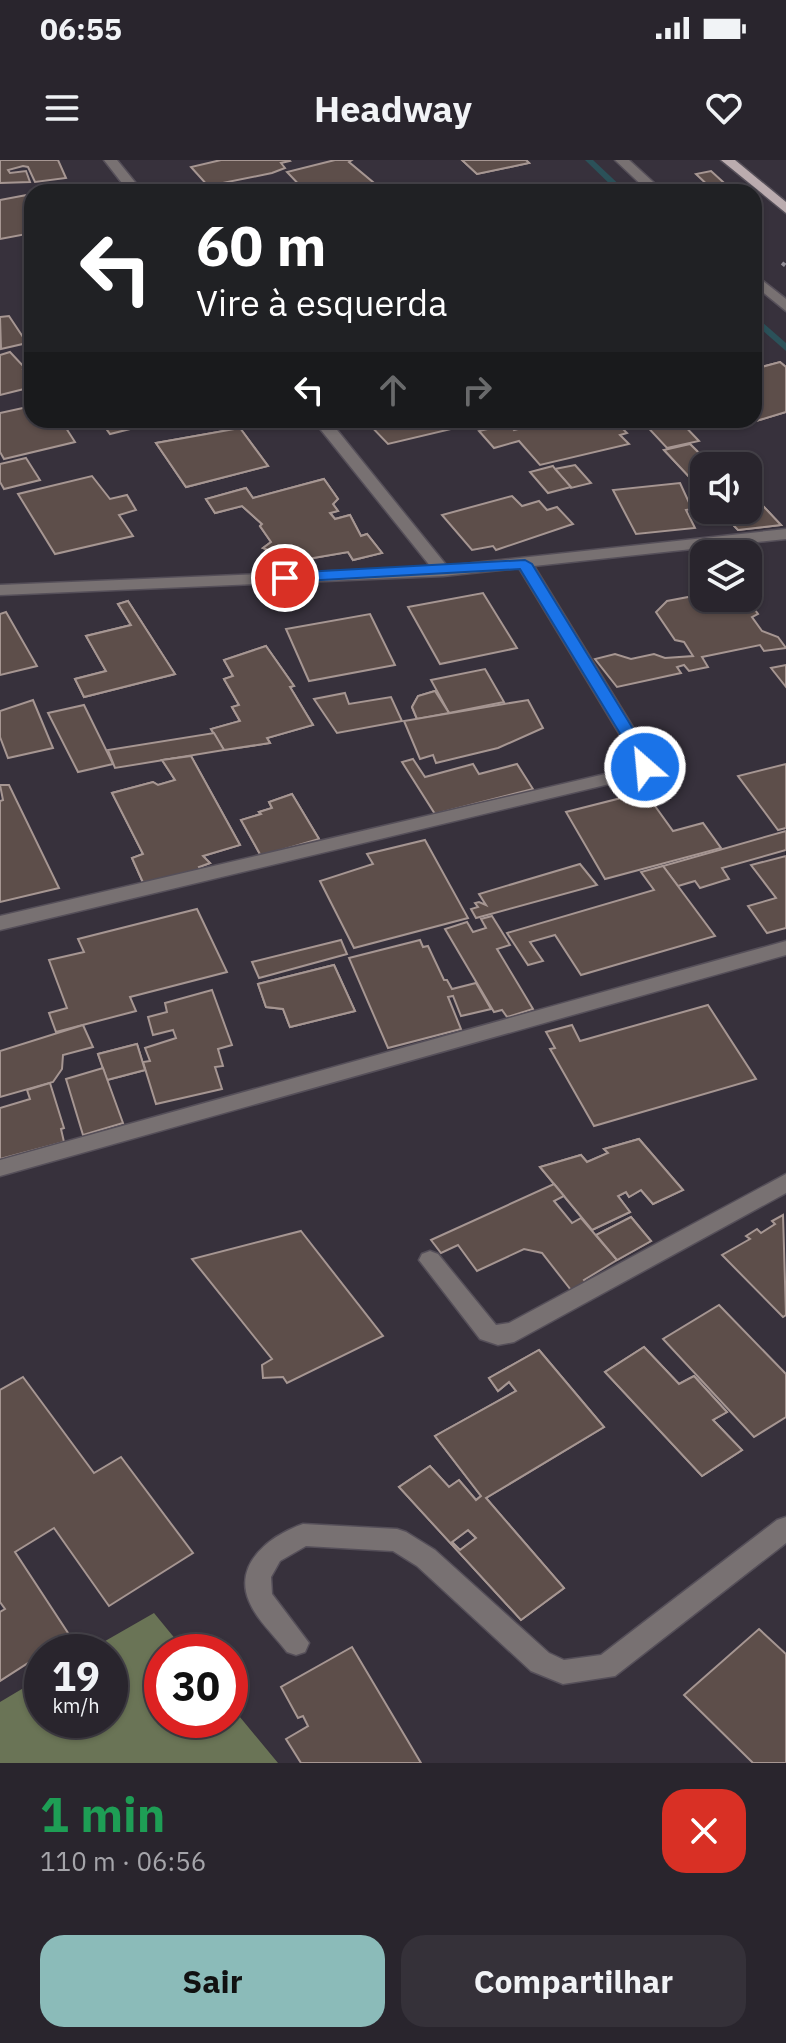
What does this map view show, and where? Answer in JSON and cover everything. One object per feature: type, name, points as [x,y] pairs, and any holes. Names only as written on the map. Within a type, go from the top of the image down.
[{"type":"main road","points":[[727,160],[756,184]]},
{"type":"main road","points":[[762,189],[786,209]]},
{"type":"street","points":[[110,160],[130,184]]},
{"type":"street","points":[[621,160],[648,184]]},
{"type":"street","points":[[762,285],[786,307]]},
{"type":"street","points":[[327,428],[443,571]]},
{"type":"street","points":[[0,590],[443,571],[786,534]]},
{"type":"street","points":[[0,923],[641,771],[646,763],[525,564]]},
{"type":"street","points":[[0,1168],[786,948]]},
{"type":"street","points":[[430,1260],[488,1332],[498,1335],[514,1332],[786,1183]]},
{"type":"street","points":[[296,1643],[260,1598],[258,1576],[271,1553],[303,1535],[397,1540],[426,1558],[540,1662],[563,1672],[606,1667],[786,1528]]},
{"type":"green space","points":[[154,1613],[171,1634],[144,1634],[144,1738],[248,1738],[248,1727],[278,1763],[0,1763],[0,1702],[24,1688],[24,1738],[128,1738],[128,1634],[117,1634]]},
{"type":"building","points":[[0,160],[58,160],[66,178],[35,182],[28,167],[23,166],[8,170],[10,173],[26,171],[30,182],[0,183]]},
{"type":"building","points":[[221,160],[290,161],[281,163],[285,168],[272,173],[218,184],[206,184],[191,167]]},
{"type":"building","points":[[335,160],[352,160],[349,162],[375,184],[298,184],[287,172]]},
{"type":"building","points":[[462,160],[526,160],[529,163],[477,174]]},
{"type":"building","points":[[462,160],[526,160],[529,163],[477,174]]},
{"type":"building","points":[[711,171],[725,184],[707,184],[696,174]]},
{"type":"building","points":[[24,196],[24,234],[0,239],[0,200]]},
{"type":"building","points":[[9,316],[24,338],[24,344],[1,349],[0,317]]},
{"type":"building","points":[[10,352],[24,367],[24,389],[0,395],[0,355]]},
{"type":"building","points":[[780,362],[786,367],[786,412],[762,419],[762,367]]},
{"type":"building","points":[[780,362],[786,367],[786,412],[762,419],[762,367]]},
{"type":"building","points":[[24,408],[24,428],[66,428],[75,442],[4,459],[0,452],[0,413]]},
{"type":"building","points":[[106,428],[134,428],[110,434]]},
{"type":"building","points":[[240,428],[268,466],[186,487],[156,443]]},
{"type":"building","points":[[240,428],[268,466],[186,487],[156,443]]},
{"type":"building","points":[[373,428],[455,428],[388,444]]},
{"type":"building","points":[[492,428],[622,428],[627,433],[620,435],[629,444],[540,465],[519,441],[494,448],[479,431]]},
{"type":"building","points":[[648,428],[687,428],[699,441],[667,448]]},
{"type":"building","points":[[690,444],[698,452],[690,452],[690,478],[664,450]]},
{"type":"building","points":[[690,444],[698,452],[690,452],[690,478],[664,450]]},
{"type":"building","points":[[26,458],[40,480],[4,489],[0,482],[0,464]]},
{"type":"building","points":[[575,465],[591,483],[571,488],[555,469]]},
{"type":"building","points":[[553,466],[571,487],[548,493],[530,472]]},
{"type":"building","points":[[92,476],[110,499],[127,495],[136,510],[119,515],[133,536],[55,554],[18,494]]},
{"type":"building","points":[[324,479],[338,499],[333,504],[338,511],[330,513],[335,519],[350,515],[361,536],[367,534],[382,553],[353,560],[348,552],[284,563],[284,560],[292,560],[263,548],[271,542],[260,526],[262,524],[242,506],[215,513],[206,499],[246,488],[253,498]]},
{"type":"building","points":[[324,479],[338,499],[333,504],[338,511],[330,513],[335,519],[350,515],[361,536],[367,534],[382,553],[353,560],[348,552],[284,563],[284,560],[292,560],[263,548],[271,542],[260,526],[262,524],[242,506],[215,513],[206,499],[246,488],[253,498]]},
{"type":"building","points":[[680,483],[690,505],[690,509],[686,510],[690,524],[695,528],[636,534],[613,490]]},
{"type":"building","points":[[512,496],[522,506],[539,501],[547,510],[557,507],[573,524],[496,550],[493,546],[472,550],[442,515]]},
{"type":"building","points":[[762,505],[781,525],[738,530],[732,524],[762,524]]},
{"type":"building","points":[[762,505],[781,525],[738,530],[732,524],[762,524]]},
{"type":"building","points":[[483,593],[517,648],[440,664],[408,607]]},
{"type":"building","points":[[690,597],[690,612],[756,612],[758,614],[752,617],[762,631],[778,637],[786,648],[764,651],[760,645],[702,657],[708,667],[689,671],[684,665],[677,667],[681,673],[617,687],[595,659],[615,654],[631,659],[654,654],[665,658],[693,656],[684,642],[675,640],[656,612],[667,601]]},
{"type":"building","points":[[128,601],[175,674],[84,697],[75,679],[106,671],[86,636],[131,625],[118,604]]},
{"type":"building","points":[[128,601],[175,674],[84,697],[75,679],[106,671],[86,636],[131,625],[118,604]]},
{"type":"building","points":[[6,612],[37,666],[0,675],[0,614]]},
{"type":"building","points":[[370,614],[395,665],[309,681],[286,629]]},
{"type":"building","points":[[266,646],[294,686],[290,687],[313,725],[267,738],[270,743],[224,750],[211,729],[240,721],[232,707],[239,705],[224,679],[233,676],[224,660]]},
{"type":"building","points":[[266,646],[294,686],[290,687],[313,725],[267,738],[270,743],[224,750],[211,729],[240,721],[232,707],[239,705],[224,679],[233,676],[224,660]]},
{"type":"building","points":[[786,665],[786,687],[771,668]]},
{"type":"building","points":[[485,669],[504,702],[449,713],[431,680]]},
{"type":"building","points":[[435,691],[449,713],[417,719],[412,707],[418,696]]},
{"type":"building","points":[[435,691],[449,713],[417,719],[412,707],[418,696]]},
{"type":"building","points":[[345,693],[349,704],[391,697],[402,721],[337,733],[314,699]]},
{"type":"building","points":[[33,700],[53,748],[8,758],[0,737],[0,711]]},
{"type":"building","points":[[528,700],[543,728],[498,748],[436,763],[433,755],[420,759],[404,721]]},
{"type":"building","points":[[84,705],[113,764],[78,772],[48,713]]},
{"type":"building","points":[[214,733],[224,750],[115,768],[108,750]]},
{"type":"building","points":[[191,756],[240,845],[203,856],[210,863],[199,867],[203,874],[145,887],[132,858],[143,854],[112,793],[153,782],[158,785],[175,780],[162,760]]},
{"type":"building","points":[[191,756],[240,845],[203,856],[210,863],[199,867],[203,874],[145,887],[132,858],[143,854],[112,793],[153,782],[158,785],[175,780],[162,760]]},
{"type":"building","points":[[413,759],[425,777],[473,764],[479,774],[517,764],[533,789],[435,814],[402,762]]},
{"type":"building","points":[[786,764],[786,828],[778,830],[738,776]]},
{"type":"building","points":[[0,785],[9,785],[59,888],[0,902],[0,801],[3,800]]},
{"type":"building","points":[[645,792],[673,831],[703,823],[721,848],[605,879],[566,812]]},
{"type":"building","points":[[292,794],[319,839],[261,856],[241,820],[261,814],[259,812],[272,808],[269,802]]},
{"type":"building","points":[[292,794],[319,839],[261,856],[241,820],[261,814],[259,812],[272,808],[269,802]]},
{"type":"building","points":[[786,831],[786,850],[722,868],[729,879],[700,888],[695,881],[678,886],[663,866]]},
{"type":"building","points":[[425,840],[468,918],[354,948],[320,881],[373,864],[367,854]]},
{"type":"building","points":[[786,856],[786,928],[767,933],[748,906],[776,898],[751,865]]},
{"type":"building","points":[[580,864],[597,885],[476,918],[471,909],[478,907],[475,903],[486,905],[479,894]]},
{"type":"building","points":[[663,866],[715,936],[581,975],[555,935],[530,942],[543,961],[528,965],[507,933],[654,890],[641,872]]},
{"type":"building","points":[[197,909],[227,972],[130,997],[136,1011],[56,1032],[49,1013],[67,1008],[49,960],[84,952],[78,939]]},
{"type":"building","points":[[492,916],[510,945],[497,949],[533,1009],[507,1017],[502,1010],[494,1012],[445,929],[467,922],[473,932],[486,928],[481,919]]},
{"type":"building","points":[[341,940],[347,954],[259,978],[252,962]]},
{"type":"building","points":[[420,940],[423,947],[428,946],[444,980],[452,989],[476,983],[491,1009],[461,1016],[453,996],[448,997],[461,1029],[388,1048],[349,958]]},
{"type":"building","points":[[334,965],[355,1011],[290,1027],[283,1009],[266,1007],[258,984]]},
{"type":"building","points":[[334,965],[355,1011],[290,1027],[283,1009],[266,1007],[258,984]]},
{"type":"building","points":[[212,990],[232,1045],[218,1049],[223,1066],[215,1067],[222,1089],[156,1104],[143,1062],[150,1061],[145,1048],[176,1038],[173,1030],[153,1035],[148,1017],[167,1012],[165,1003]]},
{"type":"building","points":[[708,1005],[756,1079],[594,1126],[550,1049],[555,1048],[546,1032],[572,1025],[580,1041]]},
{"type":"building","points":[[83,1025],[93,1047],[63,1055],[62,1069],[53,1082],[0,1097],[0,1051]]},
{"type":"building","points":[[137,1044],[145,1070],[107,1080],[98,1054]]},
{"type":"building","points":[[137,1044],[145,1070],[107,1080],[98,1054]]},
{"type":"building","points":[[103,1068],[123,1123],[83,1135],[66,1079]]},
{"type":"building","points":[[50,1083],[64,1128],[61,1129],[64,1142],[0,1159],[0,1108],[30,1099],[27,1090]]},
{"type":"building","points":[[639,1139],[683,1190],[653,1204],[641,1190],[629,1197],[626,1192],[618,1196],[630,1212],[592,1230],[540,1167],[581,1155],[587,1162],[608,1153],[604,1149]]},
{"type":"building","points":[[639,1139],[683,1190],[653,1204],[641,1190],[629,1197],[626,1192],[618,1196],[630,1212],[592,1230],[540,1167],[581,1155],[587,1162],[608,1153],[604,1149]]},
{"type":"building","points":[[554,1184],[564,1196],[554,1201],[572,1223],[581,1218],[617,1260],[584,1280],[587,1284],[571,1290],[542,1253],[524,1249],[477,1271],[458,1245],[441,1253],[431,1240]]},
{"type":"building","points":[[783,1215],[786,1315],[783,1317],[722,1255],[750,1239],[746,1236],[757,1229],[761,1233],[775,1224],[772,1221]]},
{"type":"building","points":[[631,1217],[651,1241],[617,1260],[596,1235]]},
{"type":"building","points":[[631,1217],[651,1241],[617,1260],[596,1235]]},
{"type":"building","points":[[301,1231],[383,1336],[287,1383],[283,1377],[263,1378],[262,1365],[272,1359],[192,1259]]},
{"type":"building","points":[[719,1305],[786,1374],[786,1417],[754,1437],[663,1339]]},
{"type":"building","points":[[644,1347],[679,1384],[694,1376],[727,1412],[713,1420],[742,1450],[702,1476],[605,1372]]},
{"type":"building","points":[[644,1347],[679,1384],[694,1376],[727,1412],[713,1420],[742,1450],[702,1476],[605,1372]]},
{"type":"building","points":[[539,1350],[604,1427],[486,1498],[564,1588],[521,1620],[399,1487],[430,1466],[449,1487],[459,1480],[476,1500],[481,1496],[435,1436],[516,1391],[509,1382],[498,1391],[489,1378]],"holes":[[[468,1530],[476,1538],[460,1550],[452,1542]]]},
{"type":"building","points":[[539,1350],[604,1427],[486,1498],[564,1588],[521,1620],[399,1487],[430,1466],[449,1487],[459,1480],[476,1500],[481,1496],[435,1436],[516,1391],[509,1382],[498,1391],[489,1378]],"holes":[[[468,1530],[476,1538],[460,1550],[452,1542]]]},
{"type":"building","points":[[23,1377],[94,1473],[121,1457],[193,1553],[109,1606],[54,1528],[15,1552],[69,1634],[24,1634],[24,1666],[0,1681],[0,1612],[5,1609],[0,1602],[0,1390]]},
{"type":"building","points":[[759,1629],[786,1654],[786,1763],[753,1763],[684,1695]]},
{"type":"building","points":[[352,1647],[421,1763],[301,1763],[286,1739],[308,1726],[303,1716],[298,1718],[281,1687]]},
{"type":"waterway","points":[[589,160],[614,184]]},
{"type":"waterway","points":[[762,326],[786,348]]},
{"type":"route","points":[[285,578],[525,564],[646,763],[645,767]]}]
